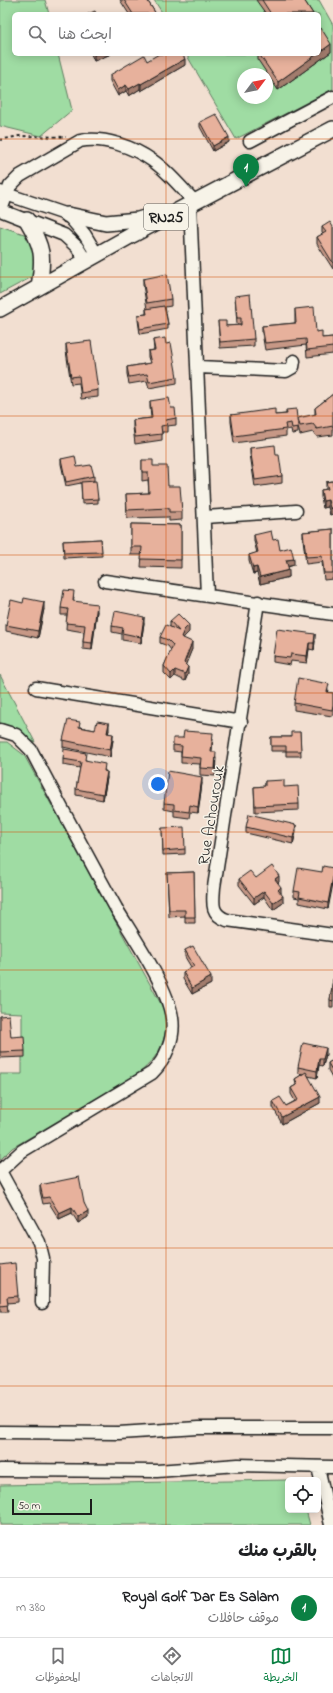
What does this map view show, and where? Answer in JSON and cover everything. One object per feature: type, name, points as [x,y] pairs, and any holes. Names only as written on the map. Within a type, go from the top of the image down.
[{"type":"main road","name":"RN25","points":[[0,309],[189,205],[333,129]]},
{"type":"main road","points":[[68,215],[106,223],[120,222],[138,220],[189,205]]},
{"type":"main road","points":[[27,220],[34,233],[42,255],[39,287]]},
{"type":"street","points":[[250,141],[333,97]]},
{"type":"street","points":[[92,258],[64,235],[1,210],[3,193],[20,176],[80,141],[95,139],[137,152],[153,161],[164,171],[189,205],[205,517],[207,595]]},
{"type":"street","points":[[3,193],[68,215],[85,235],[92,258]]},
{"type":"street","points":[[198,367],[286,371],[293,368],[294,361]]},
{"type":"street","points":[[205,517],[296,511]]},
{"type":"street","points":[[105,581],[333,614]]},
{"type":"street","name":"Rue Achourouk","points":[[258,602],[241,722],[214,887],[214,909],[219,916],[228,920],[333,935]]},
{"type":"street","points":[[36,688],[241,722]]},
{"type":"street","points":[[0,730],[16,736],[31,750],[109,896],[159,982],[170,1009],[173,1028],[166,1053],[152,1073],[22,1151],[0,1171],[39,1242],[43,1258],[42,1303]]},
{"type":"street","points":[[0,1432],[119,1433],[198,1428],[333,1428]]},
{"type":"street","points":[[0,1470],[158,1471],[238,1465],[333,1467]]},
{"type":"street","points":[[318,1467],[331,1525]]},
{"type":"path","points":[[0,140],[19,136],[59,136],[80,141]]},
{"type":"green space","points":[[0,0],[45,0],[48,12],[12,12],[12,56],[58,56],[72,110],[41,136],[0,126]]},
{"type":"green space","points":[[154,0],[319,0],[333,25],[333,89],[236,139],[187,56],[321,56],[321,12],[162,12]]},
{"type":"green space","points":[[0,226],[24,234],[38,251],[32,277],[0,294]]},
{"type":"green space","points":[[0,675],[35,742],[0,730]]},
{"type":"green space","points":[[0,742],[7,742],[24,755],[167,1015],[163,1040],[157,1054],[146,1067],[139,1073],[12,1148],[0,1160],[0,1074],[22,1074],[22,1013],[0,1012]]},
{"type":"green space","points":[[285,1480],[285,1513],[307,1513],[310,1525],[0,1525],[0,1485]]},
{"type":"building","points":[[124,0],[147,0],[155,12],[132,12]]},
{"type":"building","points":[[262,0],[304,0],[312,12],[270,12]]},
{"type":"building","points":[[321,28],[331,44],[321,52]]},
{"type":"building","points":[[142,56],[144,56],[147,61],[156,56],[183,56],[185,59],[141,84],[140,83],[129,89],[126,85],[118,90],[110,75]]},
{"type":"building","points":[[260,56],[314,56],[278,82],[273,75],[273,68],[268,68]]},
{"type":"building","points":[[216,114],[229,137],[213,146],[200,122]]},
{"type":"building","points":[[330,222],[333,227],[333,263],[317,237],[326,232],[322,227]]},
{"type":"building","points":[[167,274],[171,299],[147,303],[143,279]]},
{"type":"building","points":[[250,294],[254,339],[220,342],[218,321],[226,321],[226,326],[241,325],[241,318],[237,318],[235,296]]},
{"type":"building","points":[[164,306],[168,324],[140,329],[138,315],[147,314],[146,309]]},
{"type":"building","points":[[314,307],[316,332],[322,331],[322,338],[333,337],[333,347],[307,350],[306,339],[265,343],[262,326],[296,323],[295,309]]},
{"type":"building","points":[[165,338],[166,344],[171,343],[177,377],[149,382],[147,374],[129,377],[127,367],[151,363],[148,351],[155,350],[153,340]]},
{"type":"building","points":[[91,341],[98,390],[81,393],[79,376],[71,377],[66,344]]},
{"type":"building","points":[[333,394],[333,426],[317,429],[313,424],[300,426],[298,418],[316,414],[315,408]]},
{"type":"building","points":[[169,398],[171,408],[175,408],[176,418],[166,420],[167,425],[161,426],[162,434],[135,437],[133,420],[152,418],[150,401]]},
{"type":"building","points":[[275,409],[275,415],[287,414],[286,410],[296,409],[298,427],[292,428],[291,423],[285,424],[286,429],[234,436],[231,415]]},
{"type":"building","points":[[275,445],[276,455],[279,455],[282,476],[255,480],[250,448]]},
{"type":"building","points":[[75,456],[77,467],[91,465],[94,476],[66,482],[61,459]]},
{"type":"building","points":[[142,460],[153,460],[153,466],[167,466],[168,486],[180,486],[182,512],[169,512],[169,508],[127,510],[126,494],[149,493],[148,472],[142,472]]},
{"type":"building","points":[[96,481],[98,499],[82,500],[81,482]]},
{"type":"building","points":[[333,481],[333,508],[330,508],[328,500],[323,501],[321,490],[328,489],[326,482]]},
{"type":"building","points":[[131,524],[181,525],[181,560],[141,559],[142,547],[131,547]]},
{"type":"building","points":[[333,529],[333,573],[324,573],[322,556],[306,557],[303,532]]},
{"type":"building","points":[[271,531],[273,540],[278,539],[280,550],[291,547],[294,559],[286,560],[289,570],[260,577],[257,567],[253,568],[249,555],[258,552],[254,535]]},
{"type":"building","points":[[101,539],[102,552],[64,553],[63,541]]},
{"type":"building","points":[[64,590],[74,591],[73,601],[97,604],[92,643],[83,642],[85,625],[66,623],[68,609],[61,608]]},
{"type":"building","points":[[24,598],[44,602],[38,631],[6,625],[11,600],[23,603]]},
{"type":"building","points":[[115,611],[144,617],[141,637],[122,633],[123,628],[112,626]]},
{"type":"building","points":[[178,614],[189,625],[184,630],[181,637],[192,642],[184,663],[188,667],[185,674],[175,670],[171,674],[164,666],[173,645],[168,640],[160,637],[166,625],[179,631],[170,621]]},
{"type":"building","points":[[277,629],[315,634],[314,643],[309,643],[307,656],[291,654],[290,658],[273,656]]},
{"type":"building","points":[[298,678],[329,684],[327,692],[333,693],[332,710],[294,703]]},
{"type":"building","points":[[68,720],[80,722],[79,727],[95,730],[97,721],[109,723],[107,733],[113,734],[110,750],[63,740]]},
{"type":"building","points":[[184,731],[213,733],[211,752],[216,752],[215,769],[200,768],[201,758],[181,756],[182,746],[173,745],[173,738],[183,738]]},
{"type":"building","points":[[291,732],[300,732],[301,751],[286,751],[286,746],[271,746],[271,737],[291,737]]},
{"type":"building","points":[[64,749],[86,753],[85,760],[105,764],[104,771],[107,772],[103,794],[76,789],[81,762],[63,759]]},
{"type":"building","points":[[168,771],[202,777],[198,807],[190,805],[189,812],[174,810],[174,804],[164,803]]},
{"type":"building","points":[[284,780],[284,787],[298,786],[299,804],[255,806],[254,787],[265,786],[265,781]]},
{"type":"building","points":[[249,814],[296,825],[293,838],[246,827]]},
{"type":"building","points":[[184,827],[185,849],[163,851],[162,828]]},
{"type":"building","points":[[272,866],[279,876],[275,879],[281,887],[278,890],[283,896],[273,903],[264,891],[254,898],[239,879],[250,871],[256,878]]},
{"type":"building","points":[[323,866],[333,868],[333,877],[328,903],[299,897],[300,892],[294,891],[298,868],[322,872]]},
{"type":"building","points":[[194,872],[195,917],[185,917],[185,910],[169,910],[167,873]]},
{"type":"building","points":[[193,946],[211,977],[192,988],[183,972],[194,966],[185,950]]},
{"type":"building","points":[[333,979],[333,1001],[330,1000]]},
{"type":"building","points":[[9,1015],[11,1037],[24,1036],[25,1051],[0,1052],[0,1016]]},
{"type":"building","points":[[303,1043],[326,1048],[323,1059],[319,1059],[317,1071],[298,1067]]},
{"type":"building","points":[[333,1060],[333,1072],[328,1063]]},
{"type":"building","points":[[306,1072],[320,1097],[282,1117],[273,1101],[280,1097],[286,1106],[298,1100],[291,1088],[298,1084],[295,1079]]},
{"type":"building","points":[[79,1177],[84,1203],[88,1211],[78,1217],[72,1207],[59,1213],[49,1197],[43,1198],[40,1185]]},
{"type":"building","points":[[15,1263],[18,1296],[7,1297],[8,1305],[0,1306],[0,1265]]},
{"type":"place","name":"Royal Golf Dar Es Salam","points":[[246,187]]}]
